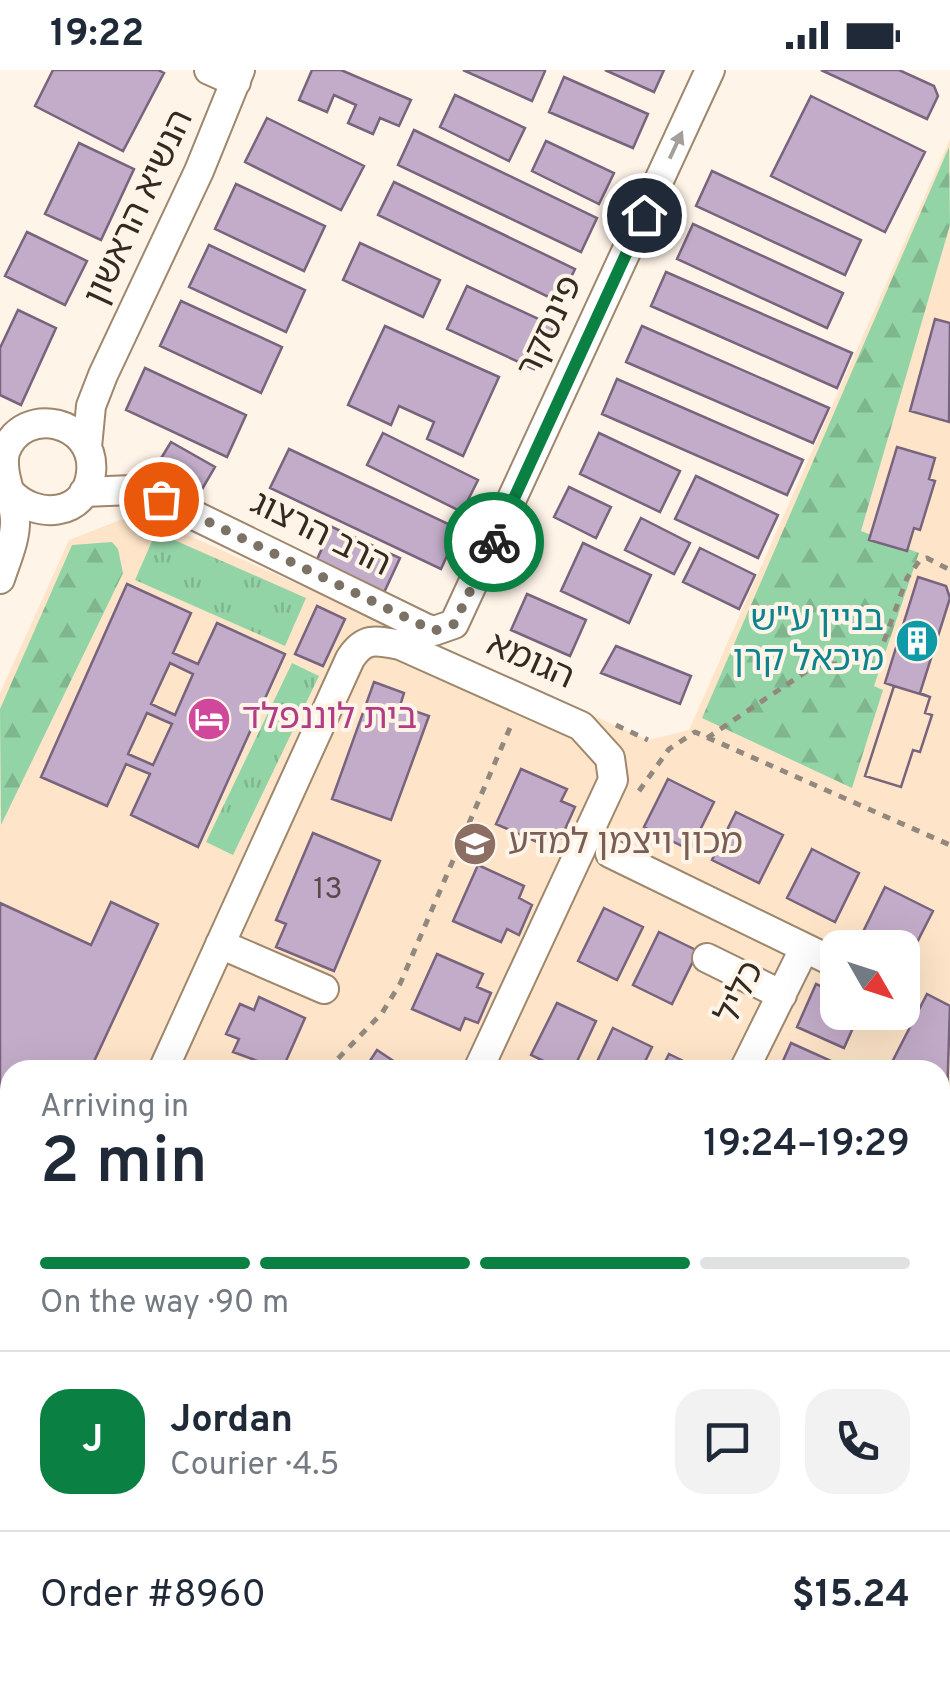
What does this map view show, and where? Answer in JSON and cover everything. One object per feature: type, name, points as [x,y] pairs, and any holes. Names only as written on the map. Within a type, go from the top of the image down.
[{"type":"street","points":[[209,70],[238,76]]},
{"type":"street","name":"פינסקר","points":[[460,615],[710,70]]},
{"type":"street","name":"הנשיא הראשון","points":[[0,581],[53,512],[84,492],[92,467],[87,447],[92,406],[103,376],[164,251],[238,76]]},
{"type":"street","name":"הנשיא הראשון","points":[[0,581],[16,524],[5,481],[5,452],[22,430],[72,408],[103,376]]},
{"type":"street","points":[[0,427],[41,423],[75,432],[87,447]]},
{"type":"street","points":[[5,481],[29,508],[53,512]]},
{"type":"street","name":"הרב הרצוג","points":[[84,492],[132,490],[161,499],[425,628],[446,629],[460,615]]},
{"type":"street","name":"הגומא","points":[[168,1060],[360,643],[372,639],[400,645],[581,726],[610,758],[613,780],[483,1060]]},
{"type":"street","points":[[610,854],[820,956]]},
{"type":"street","points":[[220,944],[324,989]]},
{"type":"street","name":"כליל","points":[[749,1060],[804,949]]},
{"type":"street","points":[[707,958],[782,995]]},
{"type":"path","points":[[708,738],[816,665],[864,662],[884,644],[914,566],[928,558],[950,570]]},
{"type":"path","points":[[336,1060],[382,1012],[400,984],[522,700]]},
{"type":"path","points":[[631,807],[645,777],[668,748],[695,732],[950,843]]},
{"type":"shaded area","name":"מכון ויצמן למדע","points":[[950,139],[950,1060],[0,1060],[0,693],[69,540],[138,513],[648,740],[689,730]]},
{"type":"green space","points":[[949,147],[950,225],[861,531],[919,553],[874,686],[883,690],[852,788],[702,718]]},
{"type":"green space","points":[[156,532],[306,598],[285,646],[135,580]]},
{"type":"green space","points":[[112,542],[118,549],[123,573],[1,825],[0,709],[72,545]]},
{"type":"green space","points":[[292,663],[319,676],[233,855],[206,842]]},
{"type":"building","points":[[53,70],[164,73],[123,151],[35,106]]},
{"type":"building","points":[[312,70],[341,70],[411,100],[399,126],[380,118],[373,134],[348,123],[356,105],[334,95],[327,112],[299,100]]},
{"type":"building","points":[[463,70],[544,70],[545,71],[532,101]]},
{"type":"building","points":[[605,70],[664,70],[654,92]]},
{"type":"building","points":[[821,70],[899,70],[934,86],[938,96],[927,119]]},
{"type":"building","points":[[564,77],[648,114],[633,148],[549,112]]},
{"type":"building","points":[[455,95],[525,128],[509,161],[440,127]]},
{"type":"building","points":[[811,96],[925,152],[885,232],[771,176]]},
{"type":"building","points":[[267,118],[364,166],[341,210],[245,162]]},
{"type":"building","points":[[414,130],[597,218],[581,252],[398,165]]},
{"type":"building","points":[[546,141],[614,173],[599,204],[532,171]]},
{"type":"building","points":[[79,143],[134,169],[101,240],[45,214]]},
{"type":"building","points":[[712,171],[861,240],[845,275],[696,206]]},
{"type":"building","points":[[394,182],[575,269],[559,302],[378,215]]},
{"type":"building","points":[[236,184],[325,226],[304,271],[215,229]]},
{"type":"building","points":[[693,224],[843,293],[827,328],[677,259]]},
{"type":"building","points":[[27,232],[87,261],[65,305],[5,276]]},
{"type":"building","points":[[360,243],[440,280],[423,317],[343,280]]},
{"type":"building","points":[[209,245],[305,290],[286,332],[189,287]]},
{"type":"building","points":[[666,272],[852,353],[837,388],[651,306]]},
{"type":"building","points":[[467,286],[554,326],[534,369],[447,329]]},
{"type":"building","points":[[181,301],[282,347],[261,393],[160,346]]},
{"type":"building","points":[[18,310],[56,328],[21,405],[0,395],[0,348]]},
{"type":"building","points":[[935,319],[950,323],[949,422],[910,411]]},
{"type":"building","points":[[385,326],[499,377],[463,456],[427,439],[434,422],[399,406],[391,425],[348,405]]},
{"type":"building","points":[[642,326],[829,408],[813,443],[626,362]]},
{"type":"building","points":[[145,368],[246,415],[227,457],[126,410]]},
{"type":"building","points":[[617,379],[803,460],[787,495],[602,414]]},
{"type":"building","points":[[383,433],[478,480],[462,512],[367,465]]},
{"type":"building","points":[[599,433],[680,471],[660,512],[580,474]]},
{"type":"building","points":[[171,442],[215,467],[194,503],[149,478]]},
{"type":"building","points":[[897,447],[935,458],[929,479],[935,481],[920,530],[914,528],[907,551],[869,540]]},
{"type":"building","points":[[289,449],[459,529],[441,569],[270,488]]},
{"type":"building","points":[[696,476],[778,515],[758,558],[675,519]]},
{"type":"building","points":[[569,487],[611,507],[596,538],[554,517]]},
{"type":"building","points":[[641,518],[690,543],[674,574],[625,550]]},
{"type":"building","points":[[332,527],[400,558],[381,599],[313,568]]},
{"type":"building","points":[[583,543],[651,575],[629,623],[561,591]]},
{"type":"building","points":[[700,548],[755,575],[739,609],[683,582]]},
{"type":"building","name":"בניין ע\"ש מיכאל קרן","points":[[918,577],[946,586],[950,598],[920,693],[930,697],[925,713],[932,715],[920,752],[913,750],[901,787],[865,776],[894,686],[885,683]]},
{"type":"building","name":"בית לוננפלד","points":[[127,584],[191,613],[173,653],[198,664],[217,623],[285,654],[198,847],[131,815],[150,774],[126,764],[107,806],[41,777]],"holes":[[[170,663],[193,674],[175,715],[151,704]],[[147,713],[172,724],[153,765],[128,754]]]},
{"type":"building","points":[[527,594],[586,620],[570,656],[511,630]]},
{"type":"building","points":[[317,606],[345,619],[323,666],[295,654]]},
{"type":"building","points":[[616,646],[691,676],[680,704],[601,673]]},
{"type":"building","points":[[374,682],[404,693],[400,706],[429,716],[391,820],[332,799]]},
{"type":"building","points":[[894,686],[930,697],[925,713],[932,715],[920,752],[913,750],[901,787],[865,776]]},
{"type":"building","points":[[521,769],[567,789],[561,801],[575,807],[561,838],[549,832],[544,845],[496,824]]},
{"type":"building","points":[[668,779],[714,802],[690,850],[644,827]]},
{"type":"building","points":[[736,812],[783,835],[759,883],[712,860]]},
{"type":"building","points":[[313,833],[380,861],[334,971],[276,947],[286,924],[276,920]]},
{"type":"building","points":[[812,849],[859,873],[835,922],[787,898]]},
{"type":"building","points":[[478,865],[524,886],[519,898],[532,905],[519,935],[507,929],[501,942],[453,921]]},
{"type":"building","points":[[885,887],[933,911],[920,936],[920,930],[864,930]]},
{"type":"building","points":[[111,902],[158,924],[95,1060],[0,1060],[0,903],[91,945]]},
{"type":"building","points":[[604,908],[643,927],[617,980],[578,961]]},
{"type":"building","points":[[659,932],[698,951],[672,1004],[633,985]]},
{"type":"building","points":[[437,954],[483,974],[477,987],[491,993],[478,1023],[465,1018],[460,1030],[412,1009]]},
{"type":"building","points":[[816,984],[820,986],[820,1030],[852,1030],[844,1048],[797,1027]]},
{"type":"building","points":[[927,994],[950,1006],[948,1060],[893,1060],[909,1030],[920,1030],[920,1008]]},
{"type":"building","points":[[259,997],[305,1018],[286,1060],[255,1060],[233,1052],[239,1039],[226,1034],[240,1004],[254,1010]]},
{"type":"building","points":[[557,1003],[596,1021],[578,1060],[541,1060],[531,1055]]},
{"type":"building","points":[[613,1028],[652,1047],[646,1060],[598,1060]]},
{"type":"building","points":[[791,1043],[829,1060],[783,1060]]},
{"type":"building","points":[[377,1050],[392,1060],[370,1060]]},
{"type":"way so far","points":[[161,499],[434,631],[454,624],[494,542]]},
{"type":"place","name":"בניין ע\"ש מיכאל קרן","points":[[917,641]]},
{"type":"place","name":"בית לוננפלד","points":[[209,719]]},
{"type":"place","name":"מכון ויצמן למדע","points":[[475,844]]},
{"type":"route","points":[[494,542],[644,215]]}]
